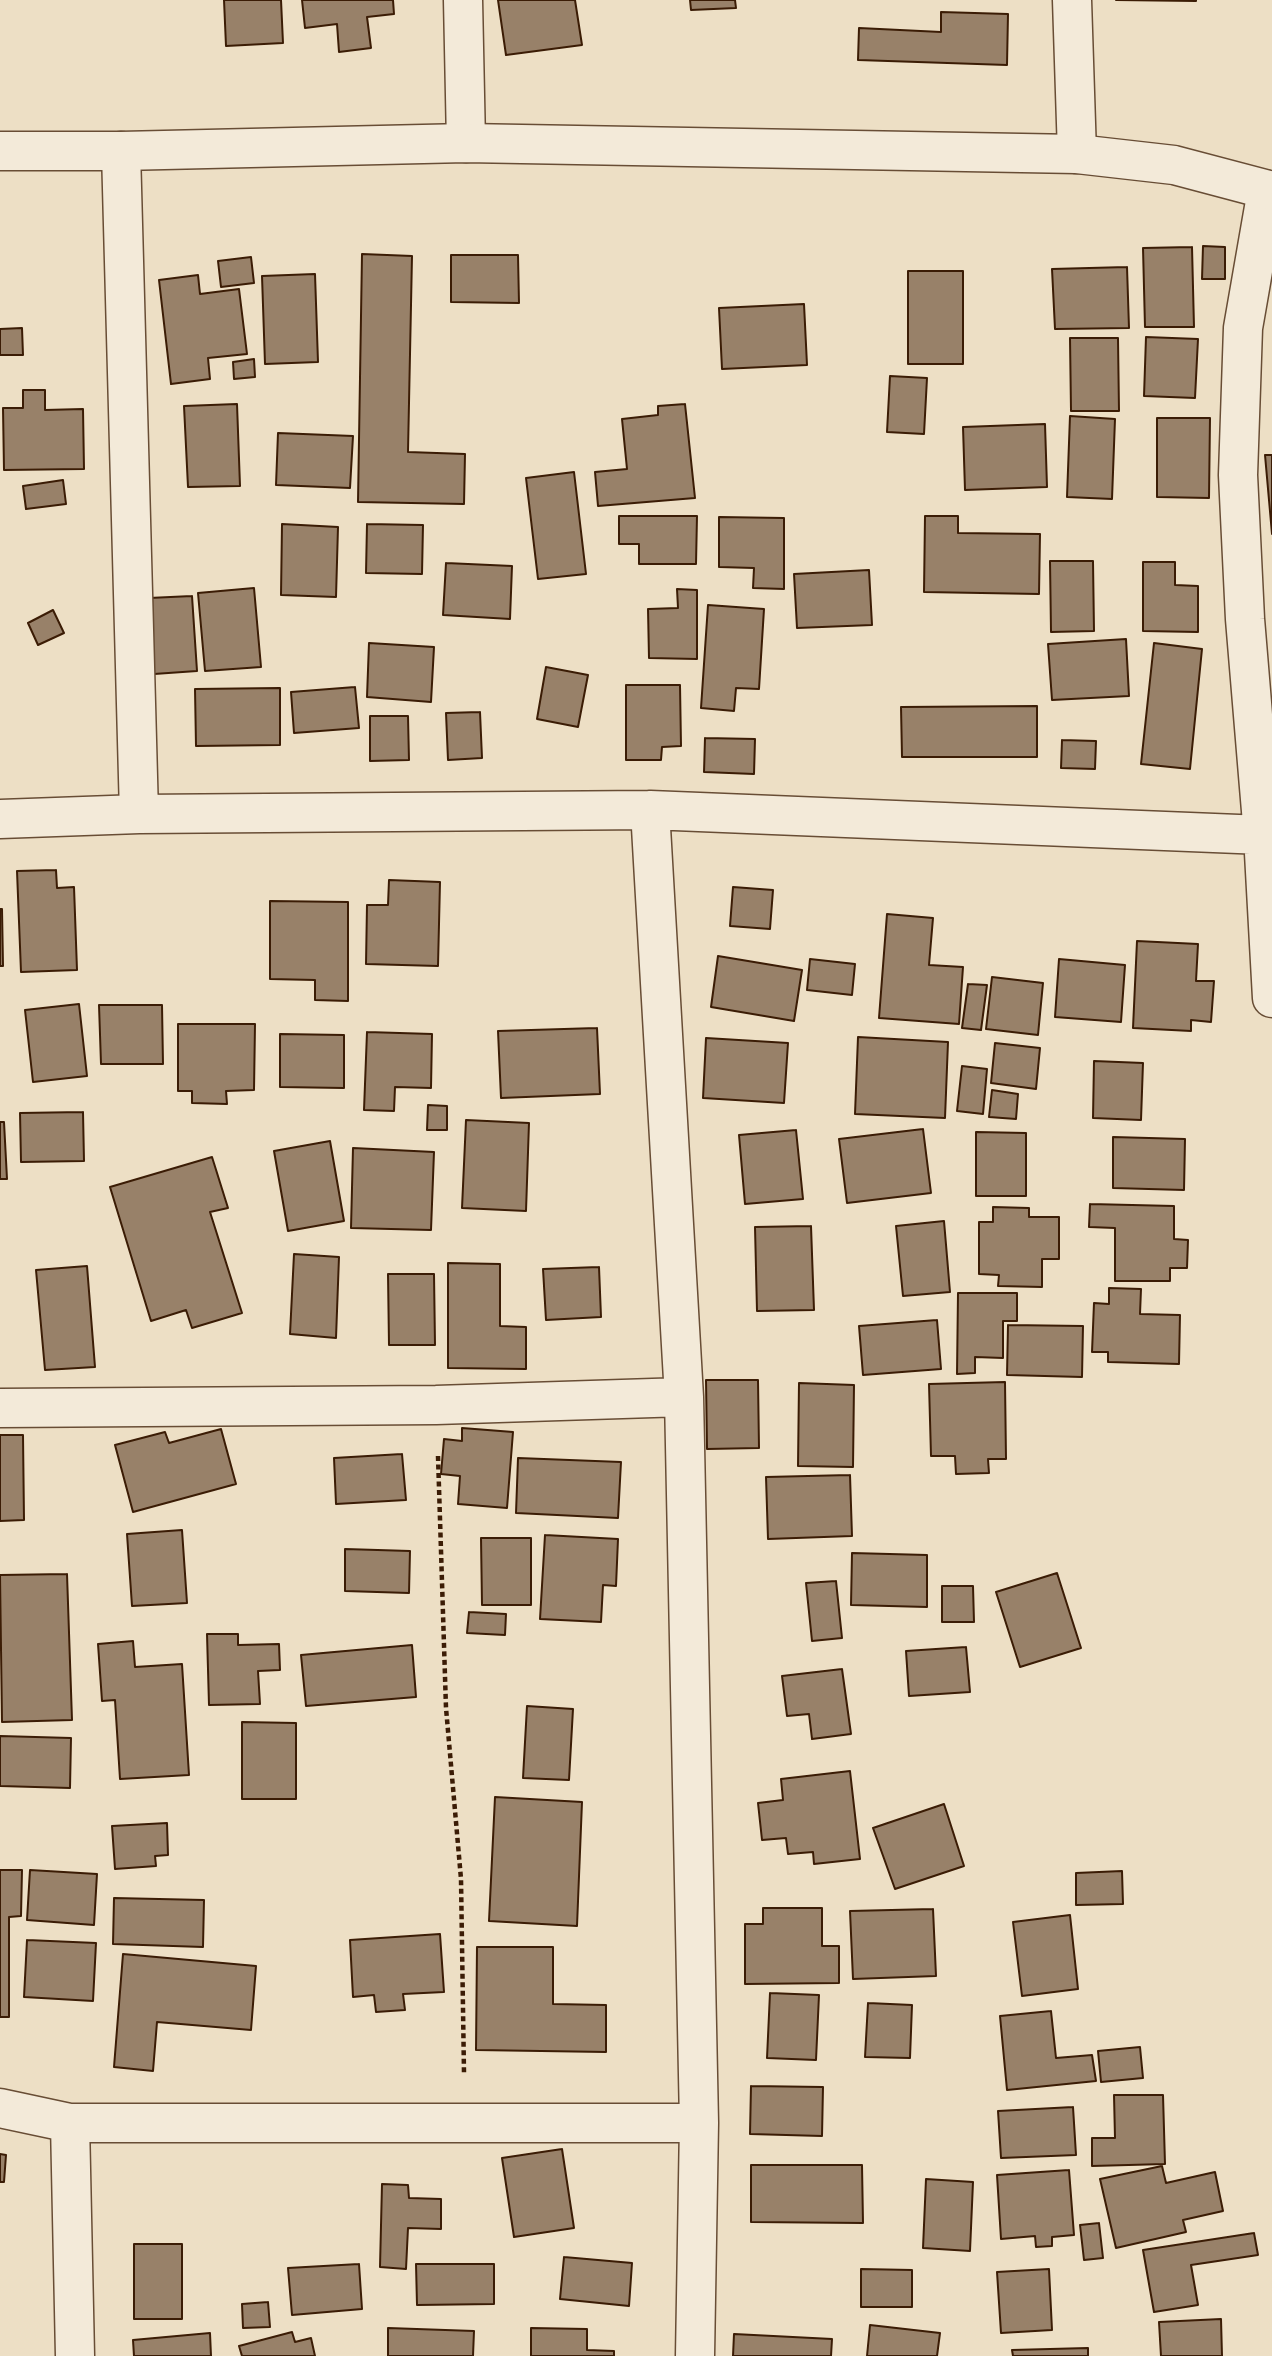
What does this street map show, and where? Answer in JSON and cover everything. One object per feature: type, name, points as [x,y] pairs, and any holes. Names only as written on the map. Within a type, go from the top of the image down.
[{"type":"street","points":[[463,0],[466,143]]},
{"type":"street","points":[[1072,0],[1077,154]]},
{"type":"street","points":[[0,151],[466,143],[1077,154],[1174,165],[1270,191],[1243,328],[1238,475],[1245,619],[1263,835],[1272,998]]},
{"type":"street","points":[[121,151],[139,814]]},
{"type":"street","points":[[650,810],[684,1397],[699,2123],[695,2356]]},
{"type":"street","points":[[0,819],[139,814],[650,810],[1263,835]]},
{"type":"street","points":[[0,1408],[436,1405],[684,1397]]},
{"type":"street","points":[[0,2108],[70,2123],[699,2123]]},
{"type":"street","points":[[70,2123],[75,2356]]},
{"type":"path","points":[[436,1405],[446,1708],[461,1879],[464,2123]]},
{"type":"building","points":[[224,0],[281,0],[283,43],[226,46]]},
{"type":"building","points":[[302,0],[393,0],[394,14],[367,17],[371,48],[339,52],[337,24],[305,28]]},
{"type":"building","points":[[498,0],[575,0],[582,45],[506,55]]},
{"type":"building","points":[[690,0],[735,0],[736,8],[691,10]]},
{"type":"building","points":[[1116,0],[1196,0],[1196,1]]},
{"type":"building","points":[[941,12],[1008,14],[1007,65],[858,60],[859,28],[941,32]]},
{"type":"building","points":[[1203,246],[1225,247],[1225,279],[1202,279]]},
{"type":"building","points":[[1192,247],[1194,327],[1145,327],[1143,248]]},
{"type":"building","points":[[362,254],[412,256],[408,452],[465,454],[464,504],[358,502]]},
{"type":"building","points":[[451,255],[518,255],[519,303],[451,302]]},
{"type":"building","points":[[251,257],[254,283],[221,287],[218,261]]},
{"type":"building","points":[[1127,267],[1129,328],[1055,329],[1052,269]]},
{"type":"building","points":[[908,271],[963,271],[963,364],[908,364]]},
{"type":"building","points":[[315,274],[318,362],[265,364],[262,276]]},
{"type":"building","points":[[198,275],[200,294],[239,289],[247,354],[208,358],[210,379],[171,384],[159,280]]},
{"type":"building","points":[[804,304],[807,365],[722,369],[719,308]]},
{"type":"building","points":[[22,328],[23,355],[0,355],[0,329]]},
{"type":"building","points":[[1146,337],[1198,339],[1195,398],[1144,396]]},
{"type":"building","points":[[1070,338],[1118,338],[1119,411],[1071,411]]},
{"type":"building","points":[[254,359],[255,377],[234,379],[233,362]]},
{"type":"building","points":[[890,376],[927,378],[924,434],[887,432]]},
{"type":"building","points":[[23,390],[45,390],[45,410],[83,409],[84,469],[4,470],[3,408],[23,408]]},
{"type":"building","points":[[237,404],[240,486],[188,487],[184,406]]},
{"type":"building","points":[[685,404],[695,498],[598,506],[595,472],[627,469],[622,419],[658,415],[658,406]]},
{"type":"building","points":[[1070,416],[1115,419],[1112,499],[1067,497]]},
{"type":"building","points":[[1157,418],[1210,418],[1209,498],[1157,497]]},
{"type":"building","points":[[1045,424],[1047,487],[965,490],[963,427]]},
{"type":"building","points":[[278,433],[353,436],[350,488],[276,485]]},
{"type":"building","points":[[1265,455],[1272,455],[1272,534]]},
{"type":"building","points":[[574,472],[586,574],[538,579],[526,478]]},
{"type":"building","points":[[63,480],[66,504],[26,509],[23,486]]},
{"type":"building","points":[[619,516],[697,516],[696,564],[639,564],[639,544],[619,544]]},
{"type":"building","points":[[925,516],[958,516],[958,533],[1040,534],[1039,594],[924,592]]},
{"type":"building","points":[[719,517],[784,518],[784,589],[753,588],[754,568],[719,567]]},
{"type":"building","points":[[282,524],[338,527],[336,597],[281,595]]},
{"type":"building","points":[[367,524],[423,525],[422,574],[366,573]]},
{"type":"building","points":[[1050,561],[1093,561],[1094,631],[1051,632]]},
{"type":"building","points":[[1143,562],[1175,562],[1175,585],[1198,586],[1198,632],[1143,631]]},
{"type":"building","points":[[446,563],[512,566],[510,619],[443,615]]},
{"type":"building","points":[[869,570],[872,625],[797,628],[794,574]]},
{"type":"building","points":[[254,588],[261,667],[205,671],[198,593]]},
{"type":"building","points":[[677,589],[697,590],[697,659],[649,658],[648,609],[678,608]]},
{"type":"building","points":[[192,596],[197,671],[154,674],[149,598]]},
{"type":"building","points":[[708,605],[764,609],[759,689],[736,688],[734,711],[701,708]]},
{"type":"building","points":[[53,610],[64,633],[38,645],[28,623]]},
{"type":"building","points":[[1126,639],[1129,696],[1052,700],[1048,644]]},
{"type":"building","points":[[369,643],[434,647],[431,702],[367,697]]},
{"type":"building","points":[[1154,643],[1202,649],[1190,769],[1141,764]]},
{"type":"building","points":[[546,667],[588,675],[578,727],[537,719]]},
{"type":"building","points":[[626,685],[680,685],[681,746],[662,747],[661,760],[626,760]]},
{"type":"building","points":[[355,687],[359,728],[294,733],[291,692]]},
{"type":"building","points":[[280,688],[280,745],[196,746],[195,689]]},
{"type":"building","points":[[1037,706],[1037,757],[902,757],[901,707]]},
{"type":"building","points":[[480,712],[482,758],[448,760],[446,713]]},
{"type":"building","points":[[370,716],[408,716],[409,760],[370,761]]},
{"type":"building","points":[[705,738],[755,739],[754,774],[704,772]]},
{"type":"building","points":[[1062,740],[1096,741],[1095,769],[1061,768]]},
{"type":"building","points":[[56,870],[57,888],[74,887],[77,970],[21,972],[17,871]]},
{"type":"building","points":[[389,880],[440,882],[438,966],[366,964],[367,905],[388,905]]},
{"type":"building","points":[[733,887],[773,890],[770,929],[730,926]]},
{"type":"building","points":[[270,901],[348,902],[348,1001],[315,1000],[315,980],[270,979]]},
{"type":"building","points":[[2,909],[3,966],[0,966]]},
{"type":"building","points":[[887,914],[933,918],[929,965],[963,967],[959,1024],[879,1018]]},
{"type":"building","points":[[1137,941],[1198,944],[1196,981],[1214,981],[1211,1022],[1191,1020],[1191,1031],[1133,1028]]},
{"type":"building","points":[[718,956],[802,970],[794,1021],[711,1007]]},
{"type":"building","points":[[810,959],[855,964],[852,995],[807,990]]},
{"type":"building","points":[[1059,959],[1125,965],[1121,1022],[1055,1017]]},
{"type":"building","points":[[992,977],[1043,983],[1038,1035],[986,1029]]},
{"type":"building","points":[[968,984],[987,985],[981,1030],[962,1028]]},
{"type":"building","points":[[79,1004],[87,1076],[33,1082],[25,1010]]},
{"type":"building","points":[[99,1005],[162,1005],[163,1064],[101,1064]]},
{"type":"building","points":[[178,1024],[255,1024],[254,1090],[226,1091],[227,1104],[192,1103],[192,1091],[178,1091]]},
{"type":"building","points":[[597,1028],[600,1094],[501,1098],[498,1031]]},
{"type":"building","points":[[367,1032],[432,1034],[431,1088],[395,1087],[394,1111],[364,1110]]},
{"type":"building","points":[[280,1034],[344,1035],[344,1088],[280,1087]]},
{"type":"building","points":[[858,1037],[948,1042],[945,1118],[855,1114]]},
{"type":"building","points":[[706,1038],[788,1043],[784,1103],[703,1098]]},
{"type":"building","points":[[995,1043],[1040,1048],[1036,1089],[991,1083]]},
{"type":"building","points":[[1094,1061],[1143,1063],[1141,1120],[1093,1118]]},
{"type":"building","points":[[962,1066],[987,1069],[983,1114],[957,1111]]},
{"type":"building","points":[[992,1090],[1018,1094],[1016,1119],[989,1117]]},
{"type":"building","points":[[428,1105],[447,1106],[447,1130],[427,1130]]},
{"type":"building","points":[[83,1112],[84,1161],[21,1162],[20,1113]]},
{"type":"building","points":[[466,1120],[529,1123],[526,1211],[462,1208]]},
{"type":"building","points":[[0,1122],[4,1122],[7,1179],[0,1179]]},
{"type":"building","points":[[923,1129],[931,1193],[847,1203],[839,1139]]},
{"type":"building","points":[[796,1130],[803,1199],[745,1204],[739,1135]]},
{"type":"building","points":[[976,1132],[1026,1133],[1026,1196],[976,1196]]},
{"type":"building","points":[[1113,1137],[1185,1139],[1184,1190],[1113,1188]]},
{"type":"building","points":[[330,1141],[344,1221],[288,1231],[274,1151]]},
{"type":"building","points":[[353,1148],[434,1152],[431,1230],[351,1228]]},
{"type":"building","points":[[212,1157],[228,1208],[210,1212],[242,1313],[192,1328],[186,1310],[151,1321],[110,1187]]},
{"type":"building","points":[[1090,1204],[1174,1206],[1174,1239],[1188,1240],[1187,1268],[1170,1268],[1170,1281],[1115,1281],[1115,1228],[1089,1227]]},
{"type":"building","points":[[993,1207],[1029,1208],[1029,1217],[1059,1217],[1059,1259],[1042,1259],[1042,1287],[998,1286],[999,1275],[979,1274],[979,1222],[993,1222]]},
{"type":"building","points":[[944,1221],[950,1292],[903,1296],[896,1226]]},
{"type":"building","points":[[811,1226],[814,1310],[757,1311],[755,1227]]},
{"type":"building","points":[[294,1254],[339,1257],[336,1338],[290,1334]]},
{"type":"building","points":[[448,1263],[500,1264],[500,1326],[526,1327],[526,1369],[448,1368]]},
{"type":"building","points":[[87,1266],[95,1367],[45,1370],[36,1270]]},
{"type":"building","points":[[599,1267],[601,1317],[546,1320],[543,1269]]},
{"type":"building","points":[[388,1274],[434,1274],[435,1345],[389,1345]]},
{"type":"building","points":[[1109,1288],[1141,1289],[1140,1314],[1180,1315],[1179,1364],[1108,1362],[1108,1352],[1092,1352],[1094,1303],[1109,1304]]},
{"type":"building","points":[[958,1293],[1017,1293],[1017,1321],[1003,1321],[1003,1358],[975,1357],[975,1373],[957,1374]]},
{"type":"building","points":[[937,1320],[941,1369],[863,1375],[859,1326]]},
{"type":"building","points":[[1008,1325],[1083,1326],[1082,1377],[1007,1375]]},
{"type":"building","points":[[706,1380],[758,1380],[759,1448],[707,1449]]},
{"type":"building","points":[[1005,1382],[1006,1459],[988,1459],[989,1473],[956,1474],[955,1456],[931,1456],[929,1384]]},
{"type":"building","points":[[799,1383],[854,1385],[853,1467],[798,1466]]},
{"type":"building","points":[[462,1428],[513,1432],[507,1508],[458,1504],[460,1476],[441,1474],[444,1439],[462,1441]]},
{"type":"building","points":[[221,1429],[236,1484],[133,1512],[115,1445],[165,1432],[169,1443]]},
{"type":"building","points":[[0,1435],[23,1435],[24,1520],[0,1521]]},
{"type":"building","points":[[402,1454],[406,1500],[336,1504],[334,1458]]},
{"type":"building","points":[[518,1458],[621,1462],[618,1518],[516,1513]]},
{"type":"building","points":[[850,1475],[852,1536],[768,1539],[766,1477]]},
{"type":"building","points":[[182,1530],[187,1603],[132,1606],[127,1534]]},
{"type":"building","points":[[545,1535],[618,1539],[616,1586],[603,1585],[601,1622],[540,1619]]},
{"type":"building","points":[[481,1538],[531,1538],[531,1605],[482,1605]]},
{"type":"building","points":[[345,1549],[410,1551],[409,1593],[345,1591]]},
{"type":"building","points":[[852,1553],[927,1555],[927,1607],[851,1605]]},
{"type":"building","points":[[1057,1573],[1081,1648],[1020,1667],[996,1592]]},
{"type":"building","points":[[67,1574],[72,1720],[2,1722],[0,1575]]},
{"type":"building","points":[[836,1581],[842,1638],[812,1641],[806,1583]]},
{"type":"building","points":[[942,1586],[973,1586],[974,1622],[942,1622]]},
{"type":"building","points":[[469,1612],[506,1614],[505,1635],[467,1633]]},
{"type":"building","points":[[207,1634],[238,1634],[238,1645],[279,1644],[280,1670],[258,1671],[260,1704],[209,1705]]},
{"type":"building","points":[[133,1641],[135,1667],[182,1664],[189,1775],[120,1779],[115,1700],[102,1701],[98,1644]]},
{"type":"building","points":[[412,1645],[416,1697],[306,1706],[301,1655]]},
{"type":"building","points":[[966,1647],[970,1692],[909,1696],[906,1651]]},
{"type":"building","points":[[842,1669],[851,1734],[812,1739],[809,1714],[787,1716],[782,1676]]},
{"type":"building","points":[[527,1706],[573,1709],[569,1780],[523,1778]]},
{"type":"building","points":[[242,1722],[296,1723],[296,1799],[242,1799]]},
{"type":"building","points":[[0,1736],[71,1738],[70,1788],[0,1786]]},
{"type":"building","points":[[850,1771],[860,1859],[814,1864],[813,1852],[788,1854],[786,1838],[762,1840],[758,1803],[783,1800],[781,1779]]},
{"type":"building","points":[[495,1797],[582,1802],[577,1926],[489,1921]]},
{"type":"building","points":[[944,1804],[964,1866],[895,1889],[873,1828]]},
{"type":"building","points":[[167,1823],[168,1855],[155,1856],[156,1866],[115,1869],[112,1826]]},
{"type":"building","points":[[0,1870],[22,1870],[21,1916],[9,1917],[9,2017],[0,2017]]},
{"type":"building","points":[[30,1870],[97,1874],[94,1925],[27,1920]]},
{"type":"building","points":[[1122,1871],[1123,1904],[1076,1905],[1076,1873]]},
{"type":"building","points":[[114,1898],[204,1900],[203,1947],[113,1944]]},
{"type":"building","points":[[763,1908],[822,1908],[822,1946],[839,1946],[839,1983],[745,1984],[745,1924],[763,1924]]},
{"type":"building","points":[[933,1909],[936,1976],[853,1979],[850,1911]]},
{"type":"building","points":[[1070,1915],[1078,1989],[1022,1996],[1013,1922]]},
{"type":"building","points":[[440,1934],[444,1992],[403,1994],[405,2010],[376,2012],[374,1995],[353,1997],[350,1940]]},
{"type":"building","points":[[27,1940],[96,1943],[93,2001],[24,1997]]},
{"type":"building","points":[[477,1947],[553,1947],[553,2004],[606,2005],[606,2052],[476,2050]]},
{"type":"building","points":[[123,1954],[256,1966],[251,2030],[157,2022],[153,2071],[114,2067]]},
{"type":"building","points":[[770,1993],[819,1995],[816,2060],[767,2058]]},
{"type":"building","points":[[868,2003],[912,2005],[910,2058],[865,2057]]},
{"type":"building","points":[[1051,2011],[1056,2058],[1092,2055],[1096,2081],[1007,2090],[1000,2016]]},
{"type":"building","points":[[1140,2047],[1143,2078],[1101,2082],[1098,2051]]},
{"type":"building","points":[[751,2086],[823,2087],[822,2136],[750,2134]]},
{"type":"building","points":[[1114,2095],[1163,2095],[1165,2164],[1092,2166],[1092,2138],[1115,2138]]},
{"type":"building","points":[[1073,2107],[1076,2155],[1001,2158],[998,2111]]},
{"type":"building","points":[[562,2149],[574,2228],[514,2237],[502,2158]]},
{"type":"building","points":[[0,2154],[6,2155],[4,2182],[0,2182]]},
{"type":"building","points":[[751,2165],[862,2165],[863,2223],[751,2222]]},
{"type":"building","points":[[1162,2166],[1166,2183],[1215,2172],[1223,2211],[1183,2220],[1186,2232],[1116,2248],[1100,2179]]},
{"type":"building","points":[[1069,2170],[1074,2235],[1052,2237],[1052,2246],[1036,2247],[1035,2236],[1001,2239],[997,2175]]},
{"type":"building","points":[[926,2179],[973,2182],[970,2251],[923,2248]]},
{"type":"building","points":[[382,2184],[408,2185],[409,2198],[441,2199],[441,2229],[408,2228],[406,2269],[380,2267]]},
{"type":"building","points":[[1099,2223],[1103,2258],[1084,2260],[1080,2225]]},
{"type":"building","points":[[1254,2233],[1258,2255],[1191,2265],[1198,2305],[1154,2312],[1143,2250]]},
{"type":"building","points":[[134,2244],[182,2244],[182,2319],[134,2319]]},
{"type":"building","points":[[564,2257],[632,2263],[629,2306],[560,2299]]},
{"type":"building","points":[[359,2264],[362,2309],[292,2315],[288,2268]]},
{"type":"building","points":[[416,2264],[494,2264],[494,2304],[417,2305]]},
{"type":"building","points":[[861,2269],[912,2270],[912,2307],[861,2307]]},
{"type":"building","points":[[1049,2269],[1052,2330],[1001,2333],[997,2272]]},
{"type":"building","points":[[268,2302],[270,2327],[243,2328],[242,2304]]},
{"type":"building","points":[[1221,2319],[1222,2356],[1161,2356],[1159,2322]]},
{"type":"building","points":[[870,2325],[940,2333],[937,2356],[867,2356]]},
{"type":"building","points":[[388,2328],[474,2331],[473,2356],[388,2356]]},
{"type":"building","points":[[531,2328],[587,2329],[587,2350],[614,2351],[614,2356],[531,2356]]},
{"type":"building","points":[[292,2332],[295,2342],[311,2338],[315,2356],[242,2356],[239,2346]]},
{"type":"building","points":[[210,2333],[211,2356],[134,2356],[133,2340]]},
{"type":"building","points":[[734,2334],[832,2339],[831,2356],[733,2356]]},
{"type":"building","points":[[1088,2348],[1088,2356],[1013,2356],[1012,2350]]}]
